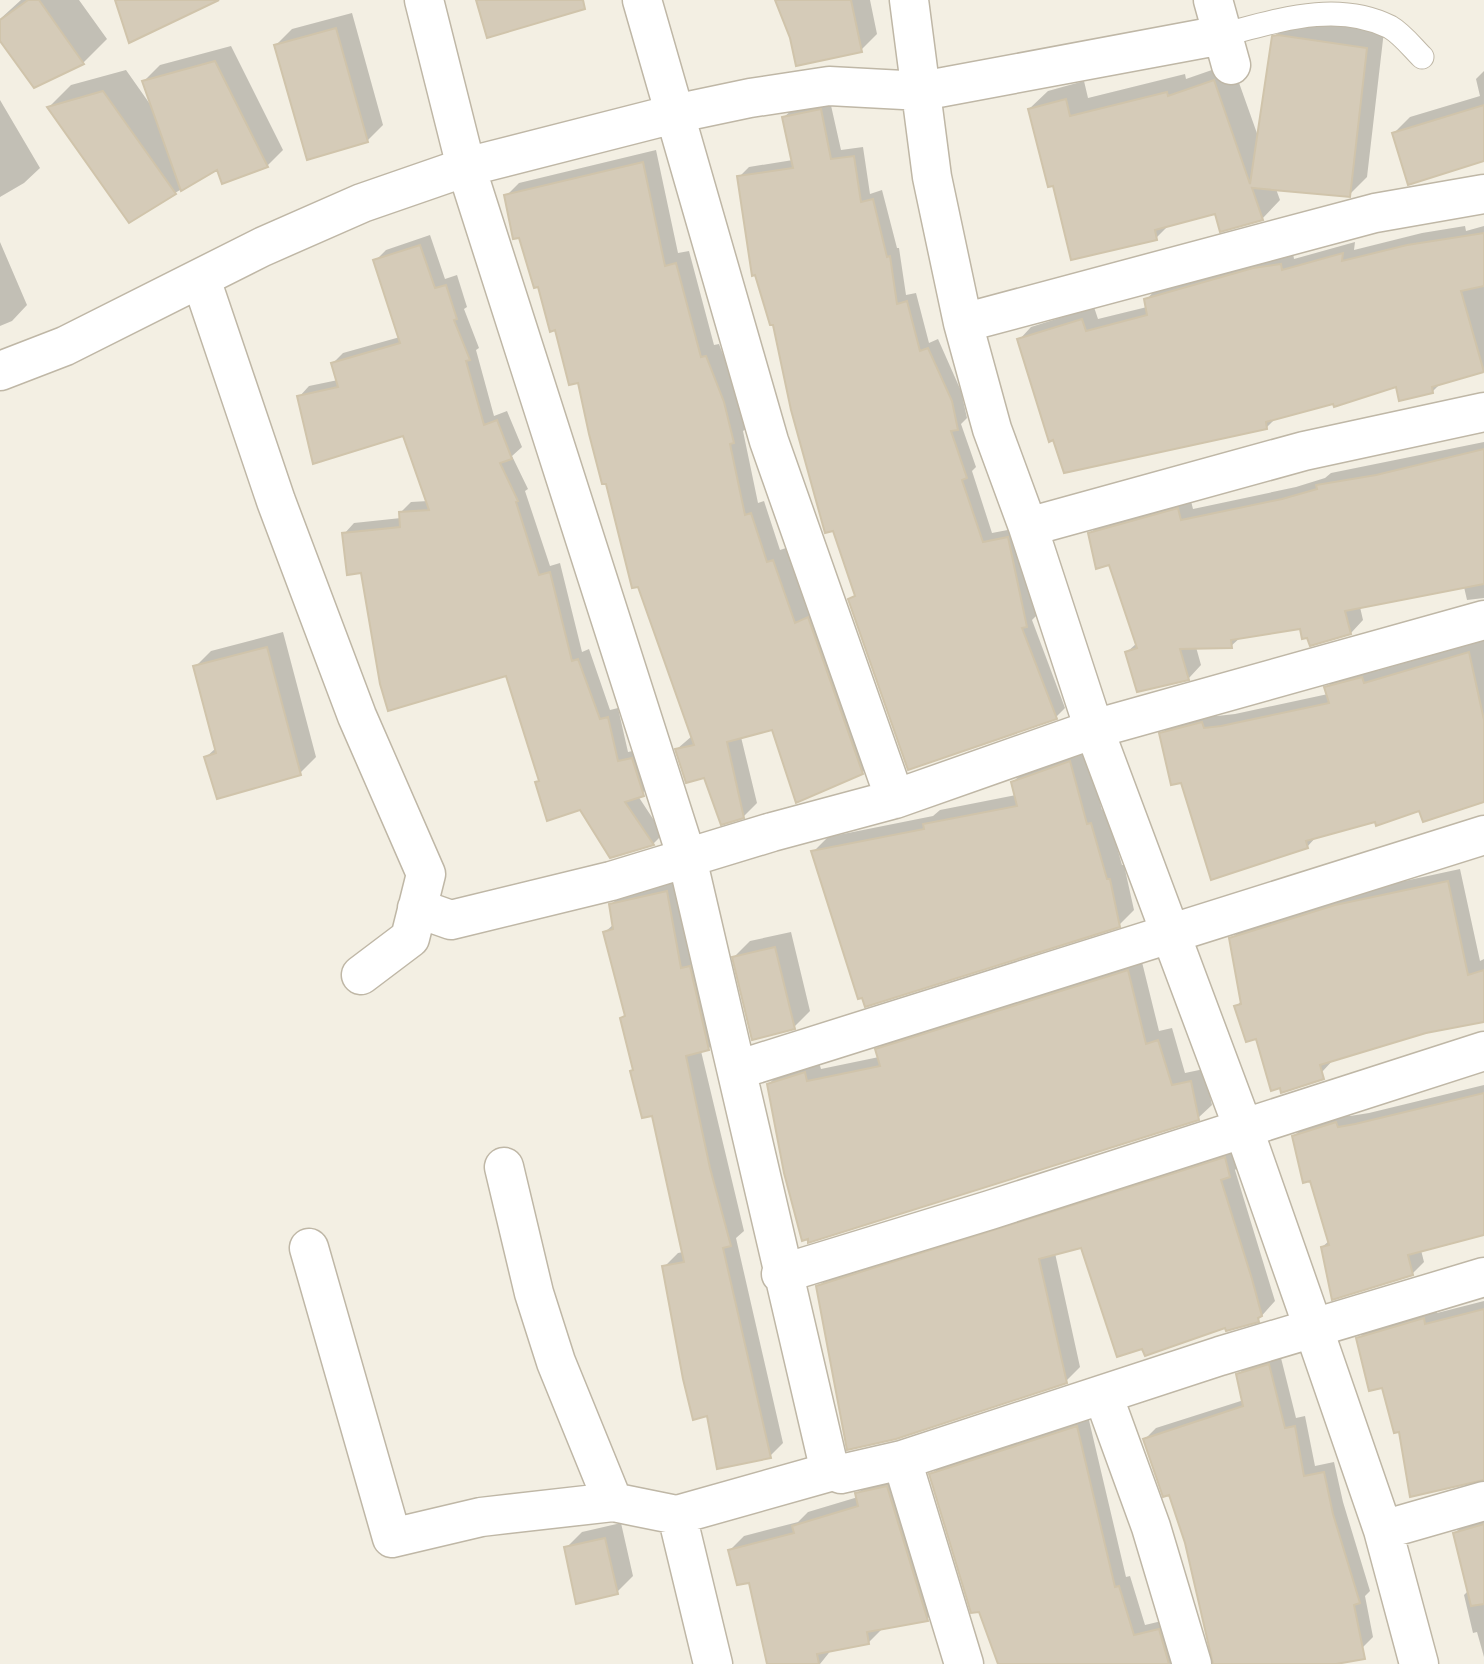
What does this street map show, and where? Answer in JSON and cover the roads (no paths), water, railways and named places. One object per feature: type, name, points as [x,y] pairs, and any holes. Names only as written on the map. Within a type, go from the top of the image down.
[{"type":"street","points":[[424,0],[466,167],[687,858],[781,1273],[827,1459],[833,1471]]},
{"type":"street","points":[[642,0],[773,453],[895,799]]},
{"type":"street","points":[[909,0],[932,177],[963,323],[992,429],[1028,527],[1094,729],[1244,1129],[1313,1327],[1383,1530],[1419,1664]]},
{"type":"street","points":[[0,371],[65,346],[262,247],[362,203],[466,167],[674,114],[829,86],[922,91],[1222,33]]},
{"type":"street","points":[[963,323],[1375,213],[1484,194]]},
{"type":"street","points":[[201,279],[276,501],[352,703],[426,874],[410,938],[361,975]]},
{"type":"street","points":[[1028,527],[1304,451],[1484,412]]},
{"type":"street","points":[[418,908],[451,920],[598,884],[772,831],[895,799],[1094,729],[1484,620]]},
{"type":"street","points":[[737,1070],[1484,835]]},
{"type":"street","points":[[781,1273],[1244,1129],[1484,1051]]},
{"type":"street","points":[[503,1167],[534,1293],[556,1362],[613,1502]]},
{"type":"street","points":[[309,1248],[392,1538],[481,1517],[613,1502],[677,1515],[833,1471],[841,1474],[902,1460],[1313,1327],[1484,1277]]},
{"type":"street","points":[[1102,1395],[1151,1527],[1192,1664]]},
{"type":"street","points":[[902,1460],[964,1664]]},
{"type":"street","points":[[1383,1530],[1484,1501]]},
{"type":"street","points":[[677,1515],[713,1664]]},
{"type":"lane","points":[[1222,33],[1326,8],[1367,15],[1392,28],[1422,57]]}]
